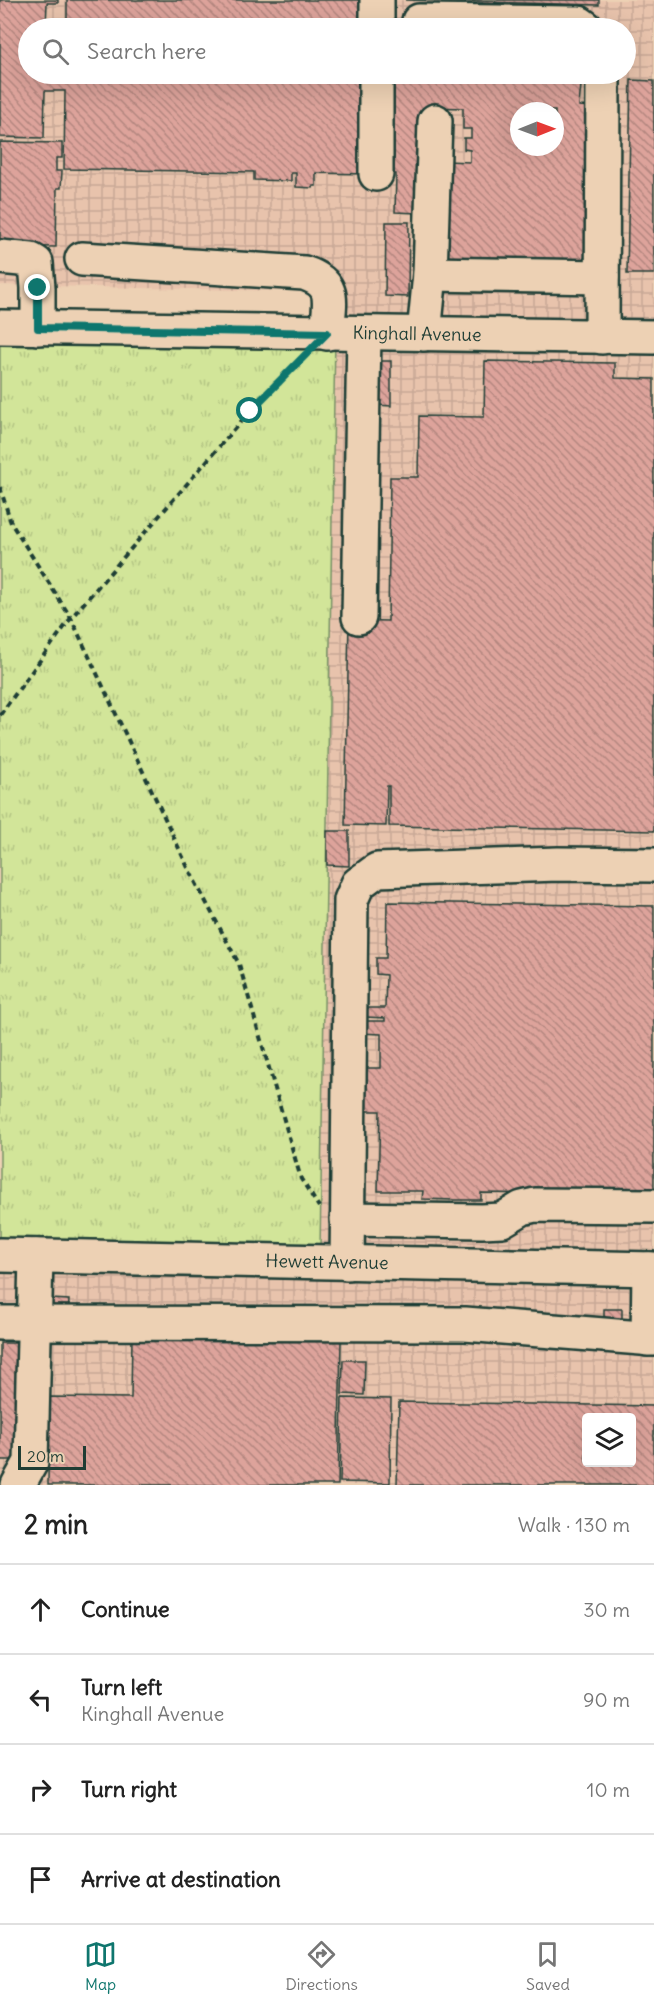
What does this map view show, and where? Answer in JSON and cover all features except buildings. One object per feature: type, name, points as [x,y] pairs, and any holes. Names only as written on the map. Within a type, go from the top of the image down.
[{"type":"lane","points":[[377,0],[377,18]]},
{"type":"lane","points":[[376,84],[376,174]]},
{"type":"lane","points":[[602,337],[603,84]]},
{"type":"lane","points":[[424,334],[430,274],[435,121]]},
{"type":"lane","points":[[0,257],[31,260],[36,263],[38,328]]},
{"type":"lane","points":[[82,260],[304,273],[317,277],[328,290],[327,333]]},
{"type":"lane","points":[[430,274],[602,277]]},
{"type":"lane","name":"Kinghall Avenue","points":[[0,327],[654,338]]},
{"type":"lane","points":[[359,617],[364,333]]},
{"type":"lane","points":[[347,1263],[334,1214],[351,900],[358,884],[377,870],[558,864],[654,865]]},
{"type":"lane","points":[[334,1214],[482,1221],[502,1220],[522,1208],[535,1205],[654,1206]]},
{"type":"lane","name":"Hewett Avenue","points":[[0,1255],[651,1269]]},
{"type":"lane","points":[[18,1485],[31,1462],[36,1256]]},
{"type":"lane","points":[[0,1323],[465,1324],[651,1339],[651,1269]]},
{"type":"path","points":[[0,715],[71,618],[250,411],[327,333]]},
{"type":"path","points":[[0,488],[11,523],[71,618],[190,872],[239,964],[301,1179],[334,1214]]},
{"type":"shaded area","points":[[0,0],[654,0],[654,1485],[0,1485],[0,1255],[335,292],[0,285]]},
{"type":"green space","points":[[0,333],[335,337],[320,1249],[0,1244]]},
{"type":"route","points":[[38,288],[38,328],[327,333],[250,411]]}]
